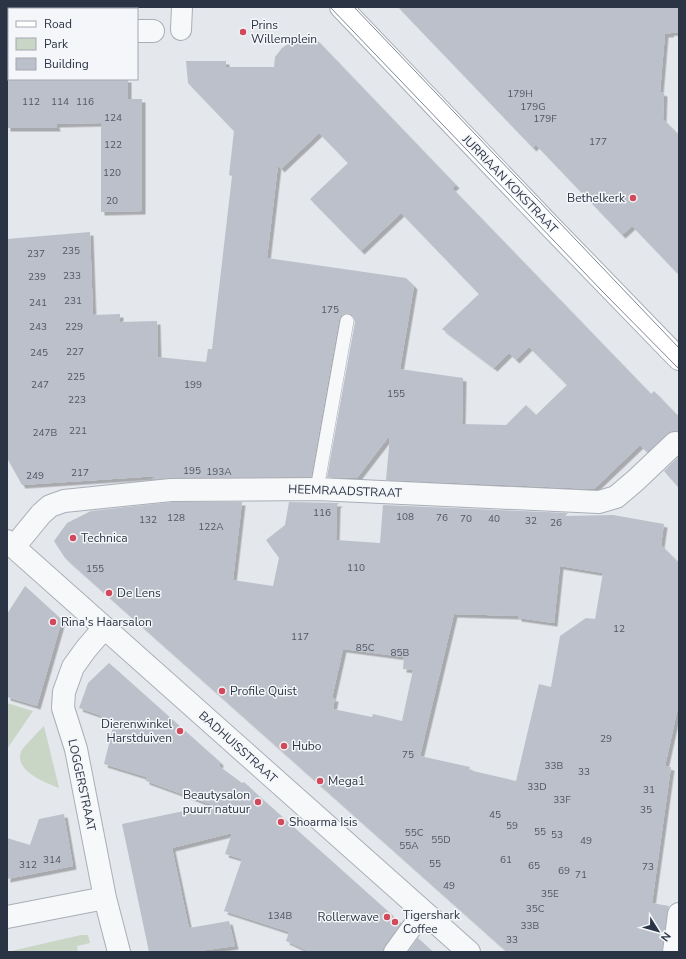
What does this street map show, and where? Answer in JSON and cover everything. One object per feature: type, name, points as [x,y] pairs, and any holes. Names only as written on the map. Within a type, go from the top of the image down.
[{"type":"main road","name":"JURRIAAN KOKSTRAAT","points":[[341,7],[679,359]]},
{"type":"street","points":[[181,30],[182,7]]},
{"type":"street","name":"HEEMRAADSTRAAT","points":[[10,544],[50,506],[64,501],[171,490],[317,489],[599,502],[616,497],[675,443]]},
{"type":"street","name":"BADHUISSTRAAT","points":[[10,544],[468,952]]},
{"type":"street","name":"LOGGERSTRAAT","points":[[104,628],[73,667],[64,692],[63,708],[76,749],[105,898],[118,952]]},
{"type":"street","points":[[7,917],[105,898]]},
{"type":"street","points":[[394,952],[423,912]]},
{"type":"street","points":[[674,952],[679,914]]},
{"type":"lane","points":[[317,489],[347,321]]},
{"type":"green space","points":[[7,703],[33,711],[7,749]]},
{"type":"green space","points":[[44,726],[59,788],[32,775],[22,765],[20,759],[23,749]]},
{"type":"green space","points":[[81,935],[88,935],[90,943],[77,946],[78,952],[7,952]]},
{"type":"building","points":[[398,7],[679,7],[679,33],[671,32],[670,34],[665,34],[660,92],[664,93],[663,119],[679,135],[679,275],[632,226],[622,235],[536,145],[533,148]]},
{"type":"building","points":[[316,39],[456,185],[452,188],[651,394],[654,391],[679,417],[679,431],[672,431],[667,434],[647,452],[640,445],[594,489],[386,480],[390,435],[357,478],[327,477],[355,322],[352,315],[348,313],[341,316],[339,320],[311,477],[152,479],[158,476],[22,485],[7,458],[7,239],[90,232],[93,315],[120,314],[120,322],[157,321],[158,357],[206,362],[208,349],[212,349],[232,176],[229,175],[234,131],[188,83],[186,61],[226,61],[226,67],[274,67],[275,57],[282,48],[291,42]],"holes":[[[319,133],[348,163],[310,199],[361,251],[401,213],[479,294],[442,329],[494,368],[509,353],[516,360],[529,347],[567,385],[536,415],[526,405],[506,425],[462,424],[463,378],[400,369],[414,286],[406,278],[267,258],[278,165],[281,169]]]},
{"type":"building","points":[[7,79],[128,80],[128,99],[142,99],[142,211],[101,212],[101,123],[56,124],[57,128],[7,128]]},
{"type":"building","points":[[679,456],[679,488],[664,471]]},
{"type":"building","points":[[172,502],[242,502],[233,580],[273,586],[279,558],[266,540],[285,525],[289,502],[339,503],[337,505],[336,540],[380,543],[383,505],[568,513],[565,516],[613,515],[664,524],[661,545],[679,563],[679,703],[665,766],[671,767],[652,903],[669,906],[662,952],[507,952],[65,558],[54,541],[67,523],[91,511]],"holes":[[[560,566],[603,573],[595,619],[586,618],[560,636],[551,687],[539,684],[516,781],[469,770],[470,767],[420,756],[454,614],[518,616],[518,618],[554,623]],[[343,649],[404,657],[403,669],[413,670],[402,721],[373,714],[372,717],[333,709],[335,698],[332,698]]]},
{"type":"building","points":[[25,586],[62,620],[37,706],[7,697],[7,614]]},
{"type":"building","points":[[109,663],[220,762],[219,766],[242,783],[244,782],[401,923],[385,945],[383,952],[310,952],[286,941],[289,932],[224,911],[242,859],[225,854],[232,833],[172,848],[189,928],[229,921],[235,946],[192,952],[149,952],[122,824],[212,805],[146,781],[146,777],[104,764],[114,723],[99,715],[79,708],[88,683]]},
{"type":"building","points":[[64,814],[73,866],[7,879],[7,838],[30,845],[39,819]]},
{"type":"building","points":[[418,938],[433,952],[408,952]]},
{"type":"tram line","points":[[330,7],[602,291],[679,369]]},
{"type":"tram line","points":[[354,7],[679,348]]},
{"type":"place","name":"Prins Willemplein","points":[[243,32]]},
{"type":"place","name":"Bethelkerk","points":[[633,198]]},
{"type":"place","name":"Technica","points":[[73,538]]},
{"type":"place","name":"De Lens","points":[[109,593]]},
{"type":"place","name":"Rina's Haarsalon","points":[[53,622]]},
{"type":"place","name":"Profile Quist","points":[[222,691]]},
{"type":"place","name":"Dierenwinkel Harstduiven","points":[[180,731]]},
{"type":"place","name":"Hubo","points":[[284,746]]},
{"type":"place","name":"Mega1","points":[[320,781]]},
{"type":"place","name":"Beautysalon puurr natuur","points":[[258,802]]},
{"type":"place","name":"Shoarma Isis","points":[[281,822]]},
{"type":"place","name":"Rollerwave","points":[[387,917]]},
{"type":"place","name":"Tigershark Coffee","points":[[395,922]]}]
